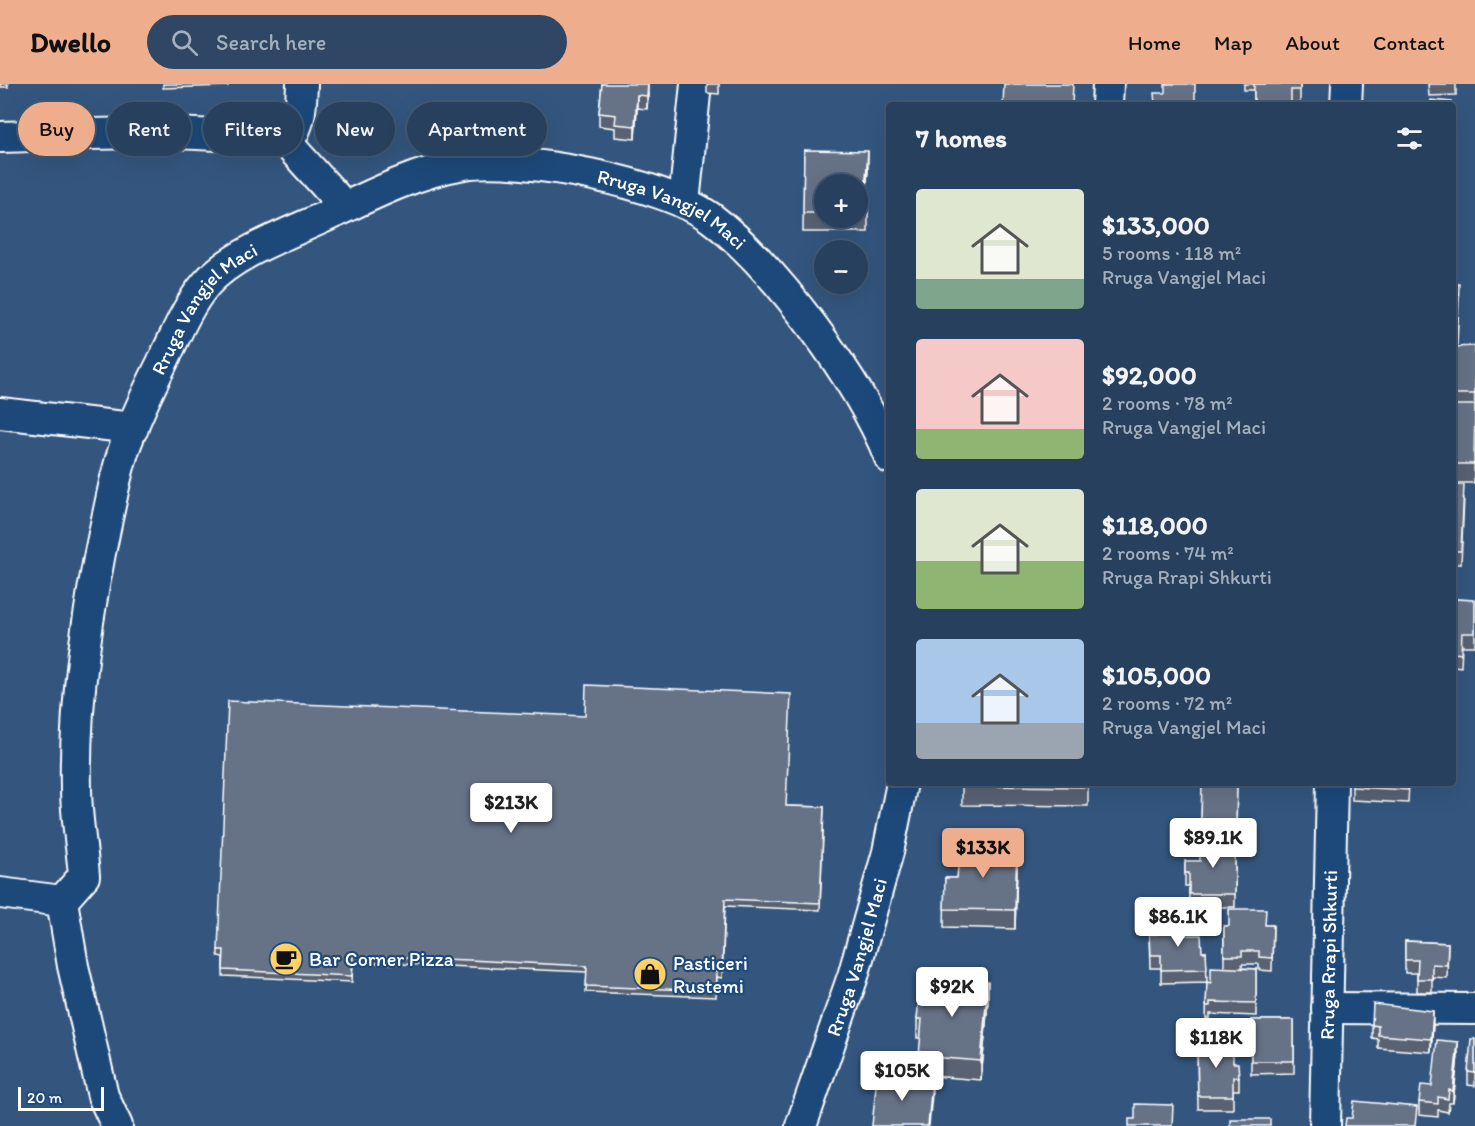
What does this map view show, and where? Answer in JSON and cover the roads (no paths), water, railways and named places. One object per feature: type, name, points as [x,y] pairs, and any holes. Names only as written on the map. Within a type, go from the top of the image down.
[{"type":"street","points":[[302,84],[302,102]]},
{"type":"street","points":[[684,202],[696,84]]},
{"type":"street","points":[[1107,102],[1108,84]]},
{"type":"street","points":[[1346,102],[1347,84]]},
{"type":"street","points":[[0,137],[203,133]]},
{"type":"street","points":[[299,156],[345,207]]},
{"type":"street","name":"Rruga Vangjel Maci","points":[[62,901],[84,876],[76,792],[84,648],[112,493],[133,428],[182,321],[208,280],[248,254],[345,207],[428,173],[465,164],[500,163],[567,171],[645,189],[684,202],[711,218],[795,304],[842,370],[886,440]]},
{"type":"street","points":[[0,413],[133,428]]},
{"type":"street","name":"Rruga Vangjel Maci","points":[[801,1126],[853,976],[888,852],[901,786]]},
{"type":"street","name":"Rruga Rrapi Shkurti","points":[[1325,1126],[1332,786]]},
{"type":"street","points":[[0,893],[62,901],[73,966],[104,1096],[117,1126]]},
{"type":"street","points":[[1327,1008],[1475,1009]]},
{"type":"place","name":"Bar Corner Pizza","points":[[286,959]]},
{"type":"place","name":"Pasticeri Rustemi","points":[[650,974]]}]
